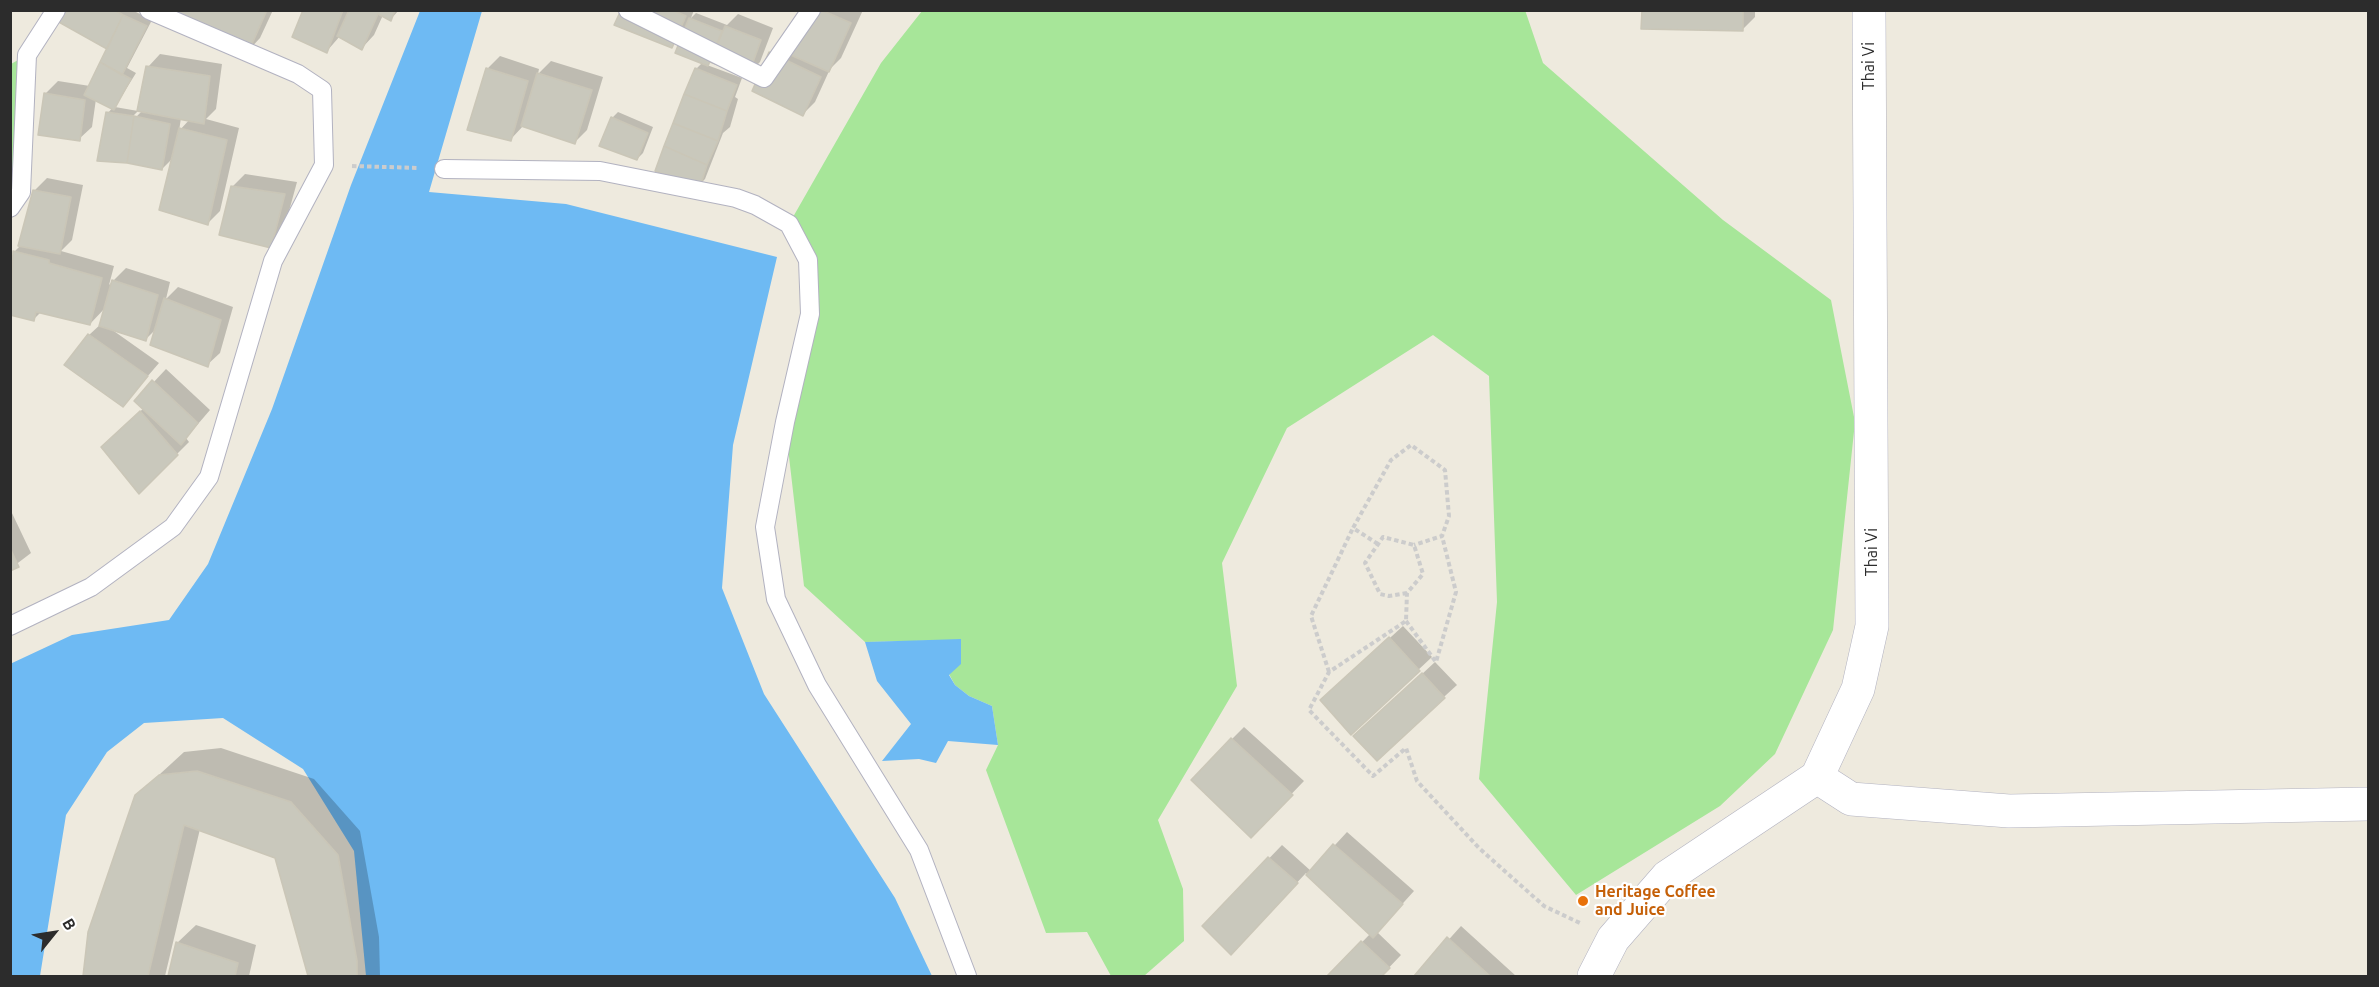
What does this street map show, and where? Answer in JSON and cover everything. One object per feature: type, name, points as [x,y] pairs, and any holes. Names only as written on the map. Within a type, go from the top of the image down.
[{"type":"street","name":"Thai Vi","points":[[1817,777],[1858,689],[1872,626],[1869,10]]},
{"type":"street","points":[[1594,976],[1613,939],[1667,877],[1817,777],[1851,799],[2009,811],[2368,804]]},
{"type":"lane","points":[[10,208],[21,192],[27,55],[56,10]]},
{"type":"lane","points":[[10,626],[91,587],[173,527],[209,477],[273,261],[324,165],[322,90],[298,74],[148,10]]},
{"type":"lane","points":[[628,10],[764,78],[811,10]]},
{"type":"lane","points":[[444,170],[600,171],[736,198],[755,205],[789,224],[808,260],[810,314],[785,422],[765,527],[777,599],[817,685],[919,850],[967,976]]},
{"type":"path","points":[[324,165],[444,170]]},
{"type":"path","points":[[1329,672],[1311,616],[1353,528],[1391,460],[1411,445],[1445,470],[1449,516],[1442,536],[1456,592],[1436,662],[1406,621],[1407,593],[1423,574],[1414,545]]},
{"type":"path","points":[[1353,528],[1378,544]]},
{"type":"path","points":[[1407,593],[1389,596],[1380,594],[1365,562],[1383,537],[1414,545],[1442,536]]},
{"type":"path","points":[[1406,621],[1329,672],[1309,710],[1373,776],[1406,748],[1417,781],[1479,848],[1545,906],[1613,939]]},
{"type":"green space","points":[[1525,10],[1543,63],[1723,220],[1831,300],[1855,422],[1833,630],[1775,754],[1720,806],[1576,895],[1479,779],[1497,602],[1489,376],[1433,335],[1287,428],[1222,563],[1237,686],[1158,820],[1183,889],[1184,941],[1144,976],[1111,976],[1087,932],[1046,933],[986,770],[998,745],[992,706],[969,696],[955,685],[949,674],[961,640],[865,642],[804,586],[785,422],[810,314],[808,260],[789,224],[881,63],[922,11]]},
{"type":"green space","points":[[27,55],[11,208],[11,64]]},
{"type":"water","points":[[420,11],[482,11],[429,192],[566,204],[777,257],[733,445],[722,588],[764,694],[895,898],[932,976],[366,976],[354,851],[303,769],[223,718],[144,723],[107,752],[66,815],[40,976],[11,976],[10,664],[72,635],[169,620],[208,564],[272,409],[351,185]]},
{"type":"water","points":[[961,639],[961,664],[949,675],[955,685],[969,696],[992,706],[998,745],[948,741],[936,763],[919,759],[882,761],[911,724],[877,681],[865,642]]},
{"type":"building","points":[[63,10],[114,10],[123,15],[107,49],[57,21]]},
{"type":"building","points":[[176,10],[267,10],[248,53],[174,17]]},
{"type":"building","points":[[303,10],[343,10],[327,53],[292,37]]},
{"type":"building","points":[[349,10],[395,10],[391,21],[378,14],[362,50],[337,36]]},
{"type":"building","points":[[621,10],[672,10],[686,16],[672,48],[614,25]]},
{"type":"building","points":[[801,10],[821,10],[851,23],[829,72],[784,52]]},
{"type":"building","points":[[1642,10],[1743,10],[1743,31],[1641,29]]},
{"type":"building","points":[[123,15],[147,26],[122,75],[100,62]]},
{"type":"building","points":[[689,18],[722,31],[708,66],[675,53]]},
{"type":"building","points":[[725,26],[761,40],[748,76],[710,62]]},
{"type":"building","points":[[769,52],[821,77],[803,116],[752,91]]},
{"type":"building","points":[[100,62],[131,79],[114,110],[84,95]]},
{"type":"building","points":[[146,66],[210,76],[204,124],[137,111]]},
{"type":"building","points":[[486,68],[528,81],[511,141],[467,130]]},
{"type":"building","points":[[695,68],[737,85],[727,111],[684,94]]},
{"type":"building","points":[[537,73],[592,90],[575,144],[521,126]]},
{"type":"building","points":[[44,93],[85,100],[80,141],[38,135]]},
{"type":"building","points":[[684,94],[727,111],[718,141],[673,123]]},
{"type":"building","points":[[106,112],[134,116],[127,163],[97,161]]},
{"type":"building","points":[[134,116],[170,124],[162,170],[127,163]]},
{"type":"building","points":[[611,117],[648,133],[637,160],[599,146]]},
{"type":"building","points":[[673,123],[718,141],[707,165],[664,146]]},
{"type":"building","points":[[179,128],[227,140],[208,225],[159,210]]},
{"type":"building","points":[[664,146],[707,165],[700,187],[655,171]]},
{"type":"building","points":[[231,186],[285,194],[271,248],[219,235]]},
{"type":"building","points":[[33,190],[71,197],[60,254],[18,246]]},
{"type":"building","points":[[13,251],[49,260],[49,263],[102,278],[90,325],[36,312],[34,321],[10,315]]},
{"type":"building","points":[[112,280],[158,295],[146,341],[99,326]]},
{"type":"building","points":[[164,298],[221,320],[208,367],[150,345]]},
{"type":"building","points":[[88,334],[148,376],[123,407],[64,365]]},
{"type":"building","points":[[152,380],[198,423],[181,445],[134,401]]},
{"type":"building","points":[[140,411],[178,455],[139,494],[101,447]]},
{"type":"building","points":[[10,548],[19,567],[10,571]]},
{"type":"building","points":[[1389,637],[1420,671],[1351,735],[1320,700]]},
{"type":"building","points":[[1422,673],[1445,698],[1377,761],[1353,736]]},
{"type":"building","points":[[1231,738],[1293,795],[1251,838],[1191,780]]},
{"type":"building","points":[[197,771],[291,802],[338,855],[357,961],[357,976],[308,976],[275,858],[184,825],[148,976],[83,976],[88,932],[135,795],[159,775]]},
{"type":"building","points":[[1333,844],[1403,904],[1373,938],[1306,875]]},
{"type":"building","points":[[1268,857],[1298,883],[1231,955],[1202,926]]},
{"type":"building","points":[[1447,937],[1490,976],[1414,976]]},
{"type":"building","points":[[1361,941],[1390,968],[1382,976],[1327,976]]},
{"type":"building","points":[[176,942],[238,963],[235,976],[168,976]]},
{"type":"place","name":"Heritage Coffee and Juice","points":[[1583,901]]}]
